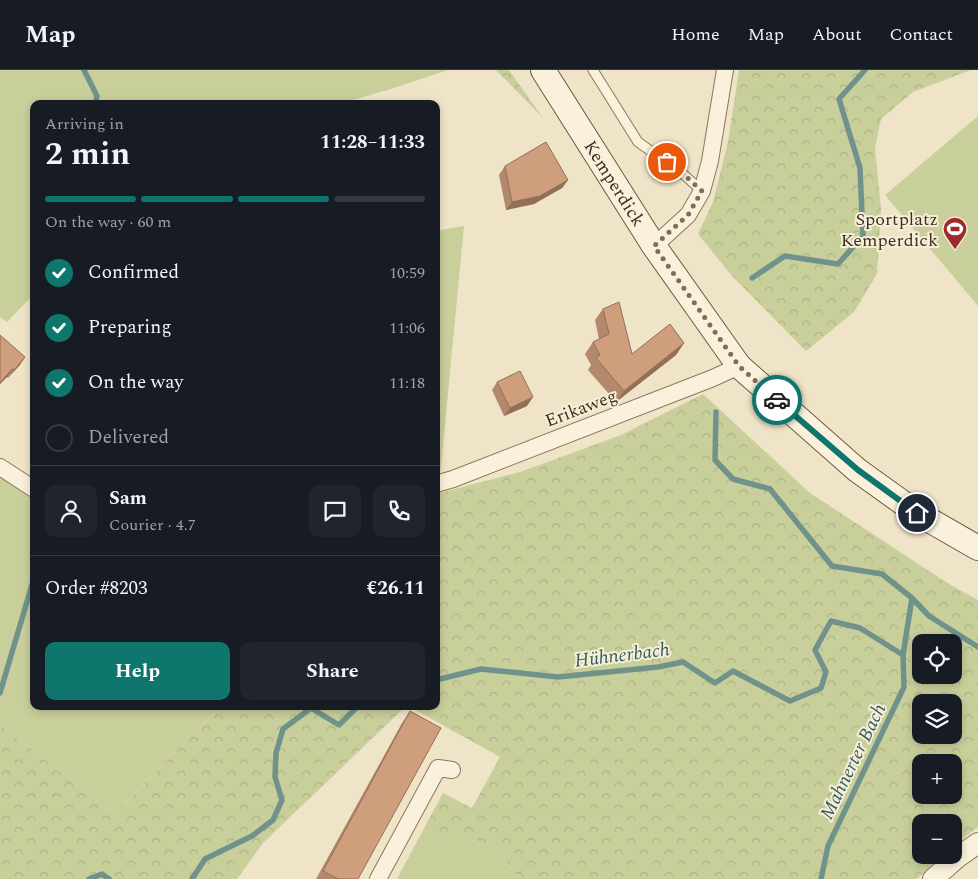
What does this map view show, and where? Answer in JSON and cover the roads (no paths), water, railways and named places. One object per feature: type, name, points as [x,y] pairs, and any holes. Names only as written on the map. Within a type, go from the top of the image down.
[{"type":"main road","name":"Kemperdick","points":[[543,70],[654,246],[739,366],[858,470],[917,513],[978,548]]},
{"type":"street","points":[[654,246],[688,215],[702,191],[710,161],[725,70]]},
{"type":"street","name":"Erikaweg","points":[[440,483],[703,382],[739,366]]},
{"type":"street","points":[[0,468],[30,487]]},
{"type":"street","points":[[378,879],[438,768],[452,770]]},
{"type":"street","points":[[933,879],[958,857],[978,843]]},
{"type":"lane","points":[[593,70],[638,142],[682,173],[702,191]]},
{"type":"waterway","points":[[84,70],[97,96],[96,100]]},
{"type":"waterway","points":[[752,278],[785,256],[838,264],[863,236],[860,168],[839,99],[865,70]]},
{"type":"waterway","points":[[716,412],[715,460],[733,479],[770,489],[832,566],[882,574],[912,598],[929,616],[978,647]]},
{"type":"waterway","points":[[0,693],[30,592]]},
{"type":"waterway","name":"Hühnerbach","points":[[440,679],[481,669],[558,677],[658,667],[683,662],[715,683],[733,671],[790,701],[821,688],[826,672],[815,650],[831,621],[860,628],[903,655],[912,598]]},
{"type":"waterway","name":"Mahnerter Bach","points":[[821,879],[828,846],[904,687],[903,655]]},
{"type":"waterway","name":"Hühnerbach","points":[[192,879],[205,859],[252,836],[273,820],[282,800],[275,777],[276,753],[283,729],[308,710]]},
{"type":"waterway","name":"Hühnerbach","points":[[314,710],[339,725],[354,710]]},
{"type":"waterway","name":"Hühnerbach","points":[[89,879],[102,874],[109,879]]},
{"type":"place","name":"Sportplatz Kemperdick","points":[[955,250]]}]
